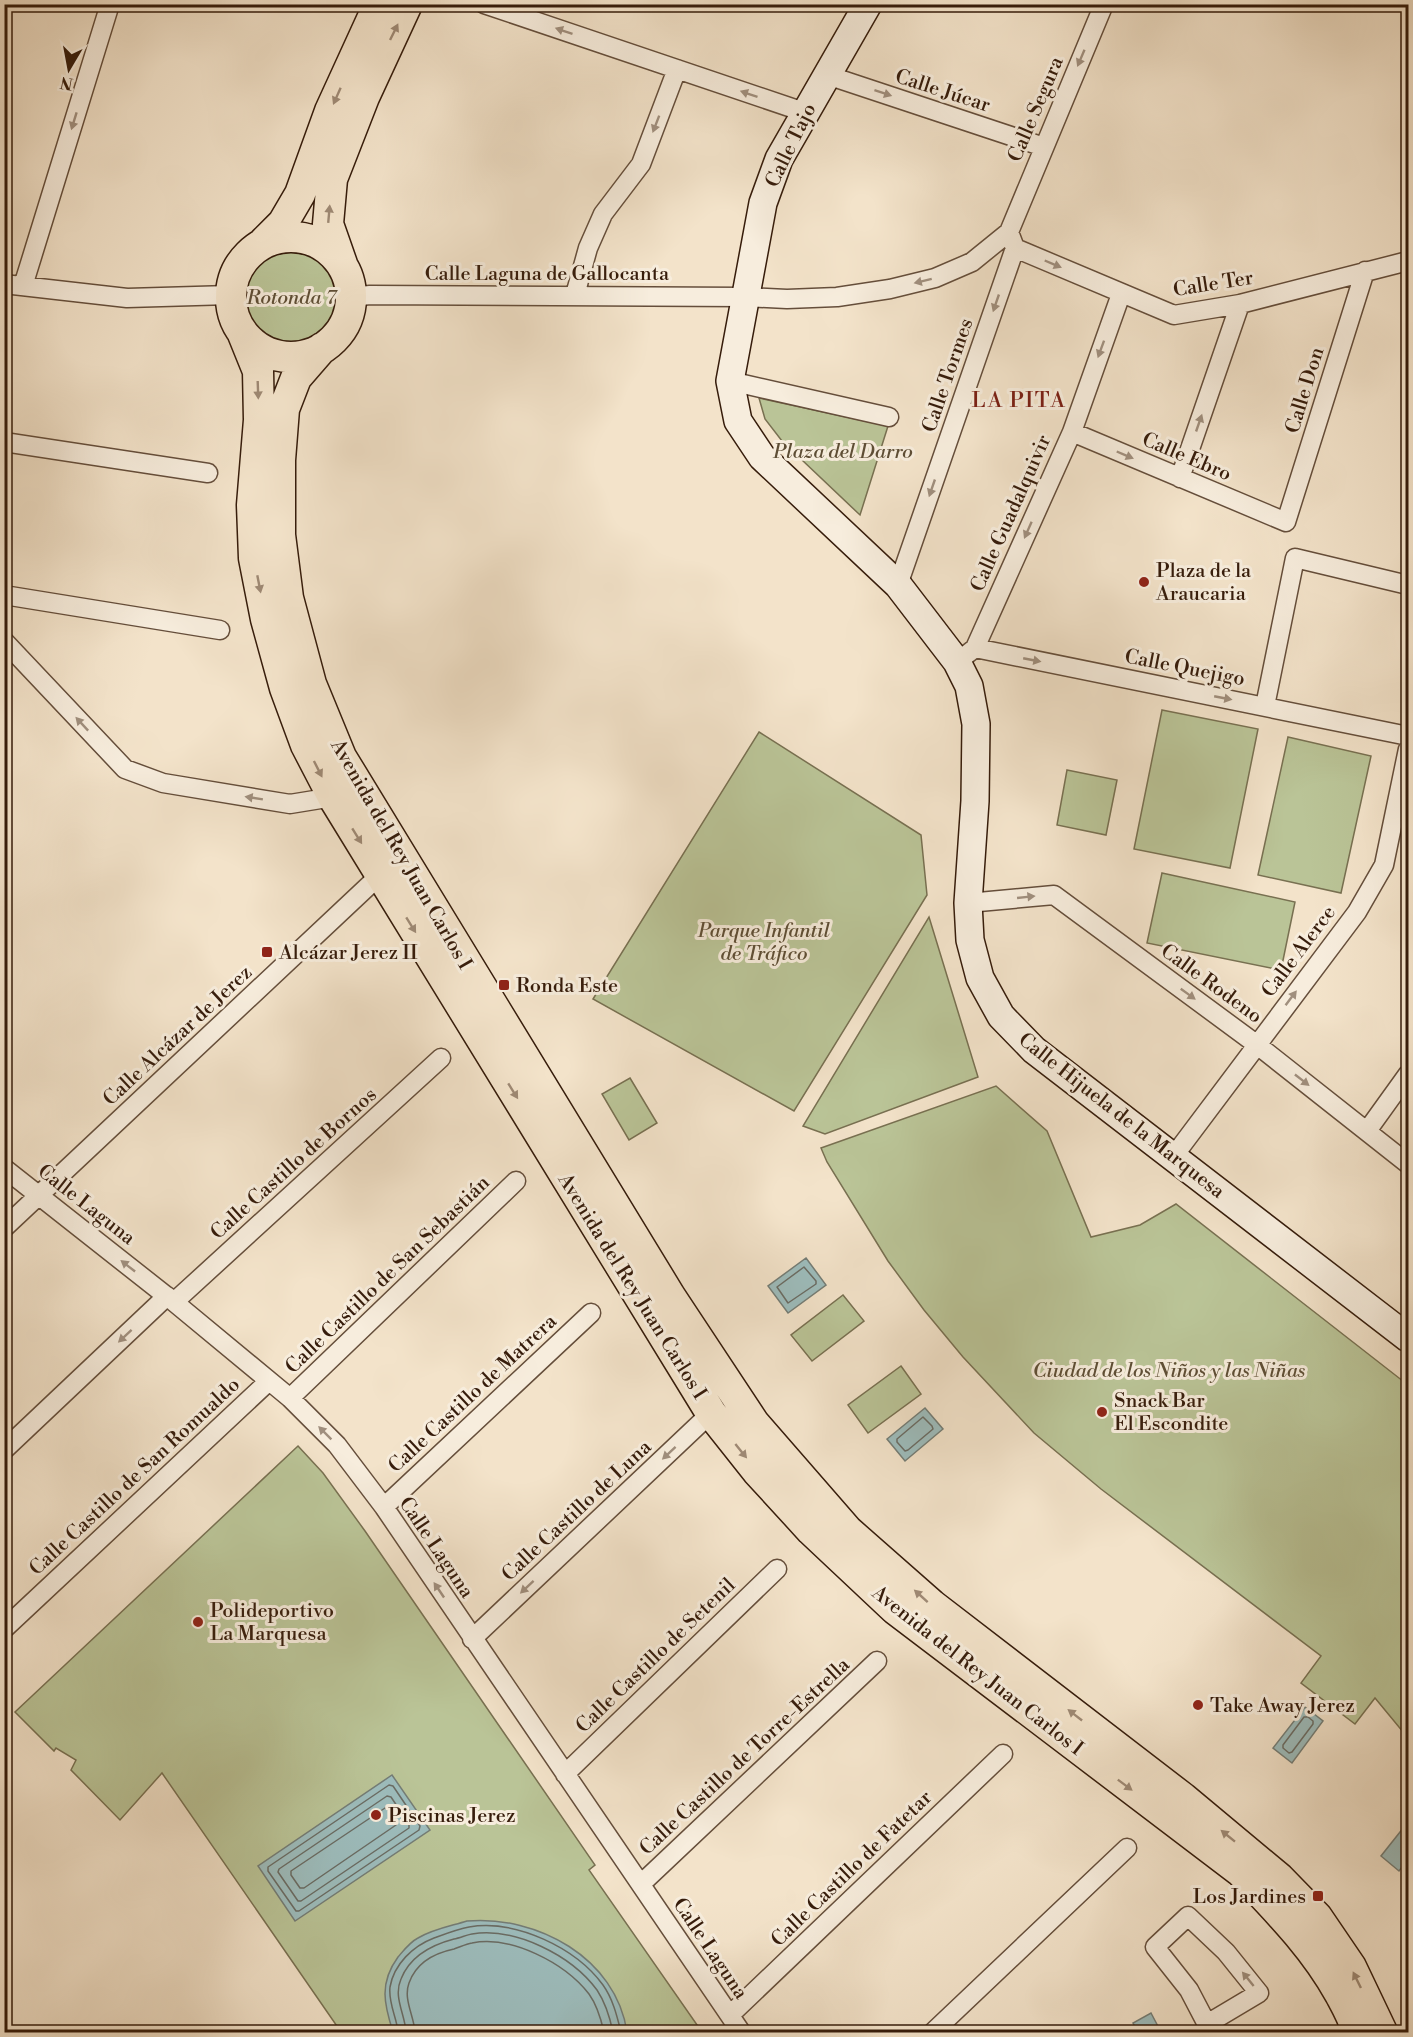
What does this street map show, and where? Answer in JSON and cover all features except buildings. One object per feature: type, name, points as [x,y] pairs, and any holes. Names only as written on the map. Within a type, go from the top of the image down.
[{"type":"main road","points":[[379,4],[330,111],[300,194],[283,223],[251,251],[234,275],[230,295],[232,313],[243,334],[255,345],[272,354],[288,357],[307,355],[322,348],[341,330],[347,319],[348,283],[328,224],[332,179],[364,97],[407,4]]},
{"type":"main road","points":[[264,242],[288,236],[307,239],[324,247],[338,259],[348,283]]},
{"type":"main road","name":"Avenida del Rey Juan Carlos I","points":[[243,334],[258,371],[259,420],[253,516],[254,558],[266,619],[285,687],[306,745],[333,798],[711,1413],[757,1471],[811,1530],[895,1609],[1240,1871],[1286,1918],[1325,1969],[1354,2020],[1357,2032]]},
{"type":"main road","name":"Avenida del Rey Juan Carlos I","points":[[322,348],[296,378],[284,409],[280,460],[282,556],[288,598],[311,684],[341,757],[670,1296],[754,1423],[848,1531],[932,1605],[1182,1798],[1279,1878],[1317,1917],[1351,1967],[1382,2032]]},
{"type":"street","points":[[23,286],[110,4]]},
{"type":"street","points":[[484,4],[804,112]]},
{"type":"street","name":"Calle Tajo","points":[[744,297],[763,203],[779,159],[866,5]]},
{"type":"street","name":"Calle Segura","points":[[1012,240],[1044,147],[1098,6]]},
{"type":"street","points":[[574,295],[588,248],[603,214],[640,164],[677,69]]},
{"type":"street","name":"Calle Júcar","points":[[827,75],[1044,147]]},
{"type":"street","name":"Calle Laguna de Gallocanta","points":[[348,283],[370,295],[574,295],[787,299],[837,297],[890,290],[935,278],[972,262],[1012,240]]},
{"type":"street","name":"Calle Ter","points":[[1012,240],[1121,294],[1174,315],[1240,304],[1408,261]]},
{"type":"street","name":"Calle Tormes","points":[[898,585],[1012,240]]},
{"type":"street","name":"Calle Don","points":[[1286,522],[1365,271]]},
{"type":"street","points":[[4,284],[128,298],[230,295]]},
{"type":"street","name":"Calle Guadalquivir","points":[[966,655],[1072,432],[1121,294]]},
{"type":"street","name":"Calle Hijuela de la Marquesa","points":[[744,297],[730,381],[738,421],[762,457],[898,585],[966,655],[976,724],[975,801],[968,903],[970,940],[980,978],[1001,1016],[1034,1050],[1408,1338]]},
{"type":"street","points":[[1180,478],[1240,304]]},
{"type":"street","points":[[730,381],[889,417]]},
{"type":"street","name":"Calle Ebro","points":[[1072,432],[1286,522]]},
{"type":"street","points":[[4,442],[208,473]]},
{"type":"street","points":[[1265,706],[1295,558],[1408,585]]},
{"type":"street","points":[[4,595],[220,630]]},
{"type":"street","points":[[4,641],[125,769],[163,783],[290,804],[333,798]]},
{"type":"street","name":"Calle Quejigo","points":[[966,655],[1265,706],[1408,735]]},
{"type":"street","name":"Calle Alerce","points":[[1173,1157],[1357,912],[1384,865],[1408,749]]},
{"type":"street","name":"Calle Alcázar de Jerez","points":[[4,1228],[380,875]]},
{"type":"street","name":"Calle Rodeno","points":[[968,903],[1054,895],[1256,1044],[1408,1164]]},
{"type":"street","name":"Calle Castillo de Bornos","points":[[4,1450],[441,1058]]},
{"type":"street","points":[[1366,1131],[1408,1074]]},
{"type":"street","name":"Calle Laguna","points":[[4,1168],[171,1299],[290,1398],[337,1445],[384,1507],[741,2032]]},
{"type":"street","name":"Calle Castillo de San Sebastián","points":[[290,1398],[516,1182]]},
{"type":"street","name":"Calle Castillo de Matrera","points":[[384,1507],[591,1313]]},
{"type":"street","name":"Calle Castillo de San Romualdo","points":[[4,1629],[269,1381]]},
{"type":"street","name":"Calle Castillo de Luna","points":[[472,1639],[711,1413]]},
{"type":"street","name":"Calle Castillo de Setenil","points":[[564,1774],[777,1569]]},
{"type":"street","name":"Calle Castillo de Torre-Estrella","points":[[641,1884],[877,1661]]},
{"type":"street","name":"Calle Castillo de Fatetar","points":[[730,2015],[1003,1754]]},
{"type":"street","points":[[933,2032],[1127,1848]]},
{"type":"street","points":[[1188,1916],[1226,1952],[1259,1994],[1209,2028],[1189,1990],[1155,1947],[1188,1916]]},
{"type":"green space","name":"Rotonda 7","points":[[291,249],[309,253],[325,263],[335,279],[339,297],[335,315],[325,331],[309,341],[291,345],[273,341],[257,331],[247,315],[243,297],[247,279],[257,263],[273,253]]},
{"type":"green space","name":"Plaza del Darro","points":[[759,398],[888,426],[860,515],[782,441],[765,419]]},
{"type":"green space","points":[[1162,710],[1258,729],[1230,868],[1134,849]]},
{"type":"green space","name":"Parque Infantil de Tráfico","points":[[759,732],[921,835],[927,895],[794,1111],[593,999]]},
{"type":"green space","points":[[1288,737],[1371,756],[1341,893],[1258,875]]},
{"type":"green space","points":[[1067,770],[1117,780],[1106,835],[1057,825]]},
{"type":"green space","points":[[1162,873],[1295,902],[1281,970],[1147,943]]},
{"type":"green space","points":[[929,917],[978,1077],[825,1134],[803,1126]]},
{"type":"green space","points":[[630,1078],[657,1123],[629,1140],[602,1094]]},
{"type":"green space","name":"Ciudad de los Niños y las Niñas","points":[[996,1086],[1047,1131],[1091,1237],[1140,1225],[1176,1204],[1408,1385],[1408,1738],[1375,1698],[1355,1724],[1301,1683],[1321,1656],[1101,1489],[1034,1433],[963,1357],[924,1310],[888,1261],[827,1162],[821,1148]]},
{"type":"green space","points":[[843,1295],[864,1321],[812,1361],[791,1335]]},
{"type":"green space","points":[[901,1366],[921,1394],[868,1433],[848,1405]]},
{"type":"green space","name":"Piscinas Jerez","points":[[298,1446],[323,1473],[365,1531],[595,1865],[589,1870],[702,2032],[341,2032],[162,1773],[120,1820],[71,1770],[76,1760],[56,1748],[54,1751],[15,1712]]},
{"type":"water","points":[[806,1258],[826,1285],[788,1313],[768,1286]]},
{"type":"water","points":[[925,1408],[943,1429],[905,1461],[887,1439]]},
{"type":"water","points":[[1305,1707],[1323,1721],[1292,1763],[1273,1748]]},
{"type":"water","points":[[392,1775],[430,1830],[295,1921],[258,1866]]},
{"type":"water","points":[[1408,1822],[1408,1859],[1399,1871],[1381,1856]]},
{"type":"water","points":[[467,1921],[494,1921],[520,1925],[569,1946],[590,1963],[607,1983],[620,2006],[627,2032],[393,2032],[385,1994],[388,1976],[398,1957],[407,1946],[424,1935]]},
{"type":"water","points":[[1151,2013],[1161,2032],[1138,2032],[1133,2023]]},
{"type":"place","name":"Plaza de la Araucaria","points":[[1144,582]]},
{"type":"place","name":"Alcázar Jerez II","points":[[267,952]]},
{"type":"place","name":"Ronda Este","points":[[504,985]]},
{"type":"place","name":"Snack Bar El Escondite","points":[[1102,1412]]},
{"type":"place","name":"Polideportivo La Marquesa","points":[[198,1622]]},
{"type":"place","name":"Take Away Jerez","points":[[1198,1705]]},
{"type":"place","name":"Piscinas Jerez","points":[[376,1815]]},
{"type":"place","name":"Los Jardines","points":[[1318,1896]]},
{"type":"district","name":"LA PITA","points":[[1019,400]]}]
